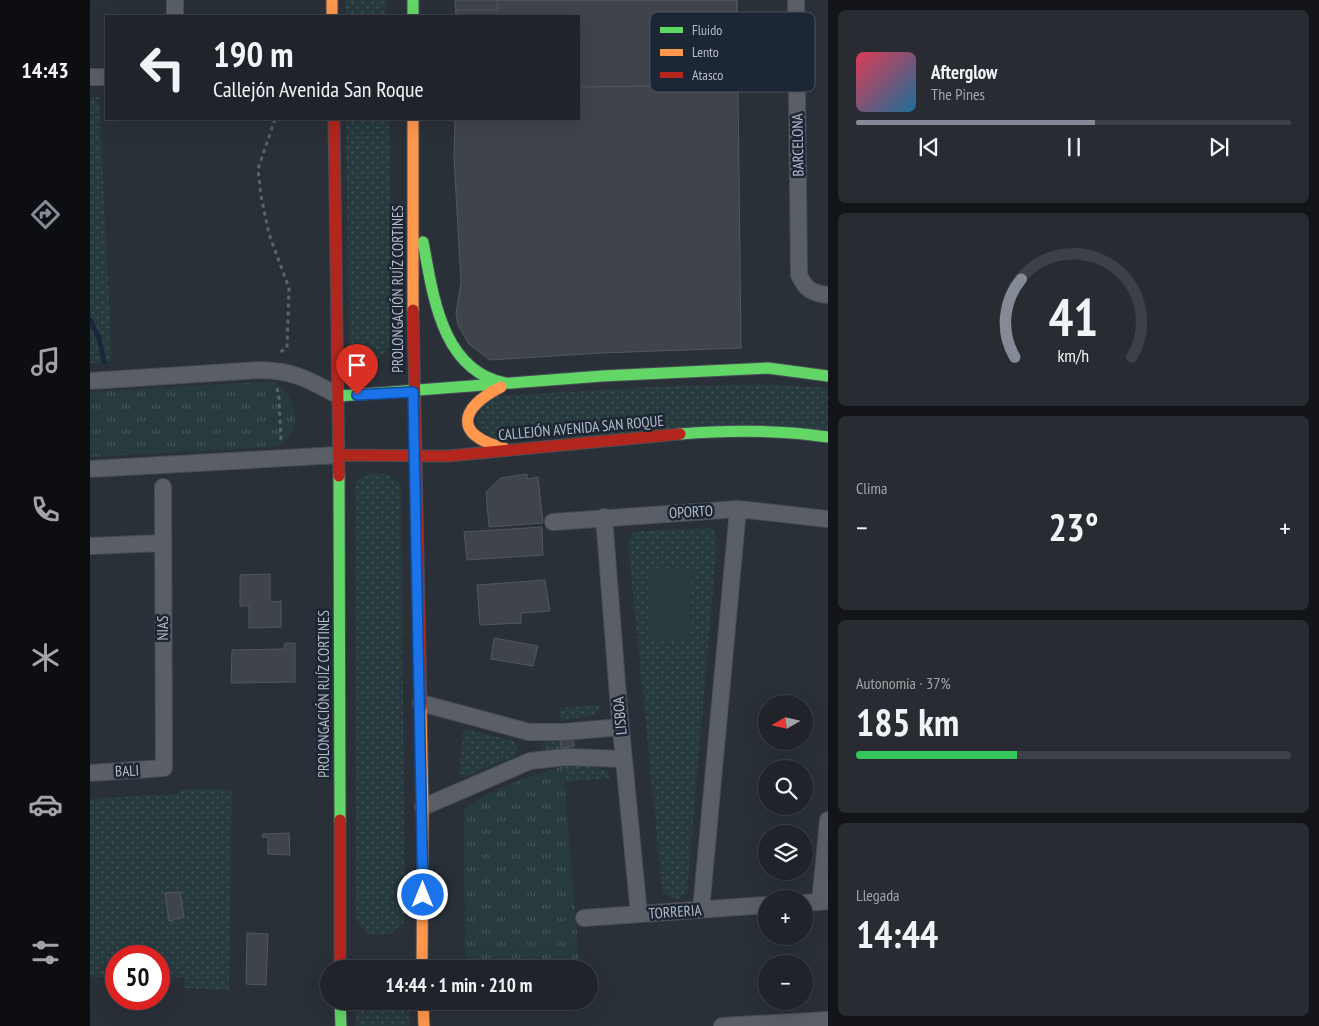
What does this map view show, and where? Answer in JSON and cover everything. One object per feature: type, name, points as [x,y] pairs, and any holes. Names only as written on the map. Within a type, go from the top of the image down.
[{"type":"main road","points":[[332,0],[332,15]]},
{"type":"main road","points":[[413,0],[413,15]]},
{"type":"main road","name":"PROLONGACIÓN RUÍZ CORTINES","points":[[334,120],[339,396],[340,960]]},
{"type":"main road","name":"PROLONGACIÓN RUÍZ CORTINES","points":[[413,120],[413,392],[423,807],[422,960]]},
{"type":"main road","points":[[413,193],[436,312],[442,329],[461,356],[474,368],[497,382],[508,383]]},
{"type":"main road","points":[[339,396],[413,392],[508,383],[768,368],[828,376]]},
{"type":"main road","points":[[508,383],[476,401],[469,410],[467,424],[472,433],[486,443],[509,448]]},
{"type":"main road","name":"CALLEJÓN AVENIDA SAN ROQUE","points":[[338,455],[415,454],[448,456],[509,448],[702,432],[800,433],[828,437]]},
{"type":"main road","points":[[340,1010],[341,1026]]},
{"type":"main road","points":[[423,1010],[424,1026]]},
{"type":"street","points":[[175,0],[175,15]]},
{"type":"street","points":[[90,77],[105,77]]},
{"type":"street","name":"BARCELONA","points":[[797,92],[799,275],[805,288],[812,293],[828,295]]},
{"type":"street","points":[[90,381],[261,370],[287,371],[308,379],[339,396]]},
{"type":"street","points":[[90,468],[338,455]]},
{"type":"street","name":"NIAS","points":[[162,487],[164,768]]},
{"type":"street","points":[[701,910],[738,509]]},
{"type":"street","name":"OPORTO","points":[[553,522],[738,509],[828,519]]},
{"type":"street","name":"LISBOA","points":[[604,517],[621,727],[639,914]]},
{"type":"street","points":[[90,546],[163,543]]},
{"type":"street","points":[[420,703],[529,732],[563,732],[621,727]]},
{"type":"street","points":[[529,732],[530,760]]},
{"type":"street","points":[[423,807],[530,760],[566,757],[624,760]]},
{"type":"street","name":"BALI","points":[[90,773],[164,768]]},
{"type":"street","points":[[824,901],[828,820]]},
{"type":"street","name":"TORRERIA","points":[[584,918],[758,906]]},
{"type":"street","points":[[722,1026],[773,1025],[828,1020]]},
{"type":"path","points":[[274,356],[287,348],[289,288],[269,234],[261,196],[258,169],[275,120]]},
{"type":"path","points":[[275,382],[279,398],[281,445]]},
{"type":"green space","points":[[345,0],[386,0],[387,15],[345,15]]},
{"type":"green space","points":[[90,97],[99,97],[112,361],[90,363]]},
{"type":"green space","points":[[346,120],[389,120],[393,338],[385,352],[366,368],[349,358]]},
{"type":"green space","points":[[274,382],[283,388],[288,394],[295,416],[289,437],[277,447],[90,457],[90,392]]},
{"type":"green space","points":[[759,384],[828,388],[828,431],[496,439],[479,429],[477,419],[482,405],[497,396],[651,387]]},
{"type":"green space","points":[[366,473],[388,474],[401,485],[405,921],[391,934],[367,935],[356,918],[355,483]]},
{"type":"green space","points":[[710,528],[715,531],[717,543],[687,891],[676,900],[664,893],[662,888],[628,542],[631,533],[640,531]]},
{"type":"green space","points":[[649,569],[693,570],[690,640],[648,638]]},
{"type":"green space","points":[[602,705],[595,715],[560,721],[559,708]]},
{"type":"green space","points":[[466,729],[513,741],[517,748],[515,756],[461,778],[459,776],[463,732]]},
{"type":"green space","points":[[579,741],[575,748],[546,751],[541,746],[544,742]]},
{"type":"green space","points":[[587,765],[607,771],[611,778],[565,782],[563,766]]},
{"type":"green space","points":[[563,766],[579,960],[465,960],[464,809],[487,795]]},
{"type":"green space","points":[[183,789],[232,790],[229,990],[184,988],[184,977],[170,978],[170,945],[105,945],[105,978],[90,977],[90,799],[175,794]]},
{"type":"green space","points":[[355,1010],[410,1010],[410,1026],[355,1026]]},
{"type":"building","points":[[455,0],[737,0],[737,12],[650,12],[650,92],[738,92],[741,348],[601,353],[490,360],[469,344],[458,325],[456,314],[461,282],[454,157],[455,120],[580,120],[580,15],[456,15]]},
{"type":"building","points":[[497,0],[737,0],[737,12],[650,12],[650,86],[580,87],[580,15],[456,15],[456,10],[497,10]]},
{"type":"building","points":[[527,474],[527,479],[538,477],[543,523],[489,527],[486,492],[501,478]]},
{"type":"building","points":[[542,527],[543,555],[467,560],[464,532]]},
{"type":"building","points":[[270,574],[270,602],[281,601],[281,627],[249,628],[249,606],[240,606],[240,575]]},
{"type":"building","points":[[545,580],[550,611],[521,613],[521,623],[480,625],[477,585]]},
{"type":"building","points":[[494,638],[538,646],[533,666],[491,659]]},
{"type":"building","points":[[285,643],[295,643],[295,682],[231,683],[232,650],[284,649]]},
{"type":"building","points":[[572,737],[574,746],[561,748],[560,738]]},
{"type":"building","points":[[289,833],[290,855],[268,854],[268,837],[262,837],[263,834]]},
{"type":"building","points":[[180,892],[184,917],[169,921],[165,893]]},
{"type":"building","points":[[247,933],[268,934],[266,985],[246,984]]},
{"type":"waterway","points":[[90,320],[99,338],[104,362]]},
{"type":"traffic: fast","points":[[413,0],[413,15]]},
{"type":"traffic: fast","points":[[423,242],[436,306],[454,346],[467,363],[484,375],[505,383]]},
{"type":"traffic: fast","points":[[339,396],[602,376],[768,368],[828,376]]},
{"type":"traffic: fast","points":[[680,434],[754,431],[828,437]]},
{"type":"traffic: fast","points":[[339,476],[340,820]]},
{"type":"traffic: fast","points":[[340,1010],[341,1026]]},
{"type":"traffic: slow","points":[[332,0],[332,15]]},
{"type":"traffic: slow","points":[[413,120],[413,310]]},
{"type":"traffic: slow","points":[[501,387],[487,395],[477,404],[470,412],[468,421],[470,429],[476,436],[488,443],[504,448]]},
{"type":"traffic: slow","points":[[421,707],[423,807],[422,960]]},
{"type":"traffic: slow","points":[[423,1010],[424,1026]]},
{"type":"traffic: jam","points":[[334,120],[339,476]]},
{"type":"traffic: jam","points":[[413,310],[421,707]]},
{"type":"traffic: jam","points":[[338,455],[448,456],[680,434]]},
{"type":"traffic: jam","points":[[340,820],[340,960]]},
{"type":"route","points":[[357,395],[413,392],[423,807],[423,895]]}]
